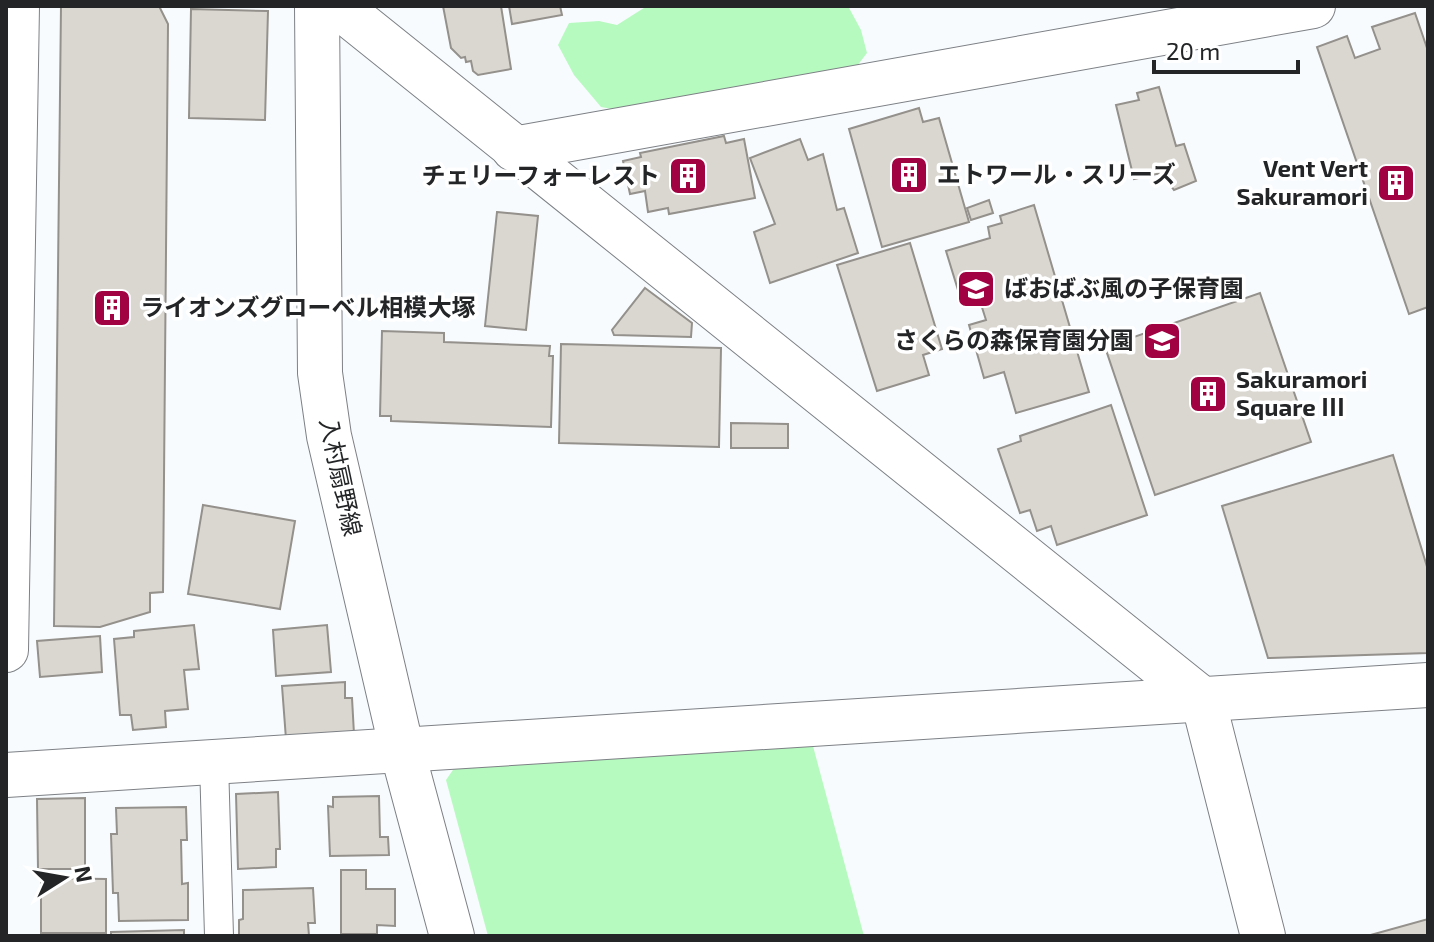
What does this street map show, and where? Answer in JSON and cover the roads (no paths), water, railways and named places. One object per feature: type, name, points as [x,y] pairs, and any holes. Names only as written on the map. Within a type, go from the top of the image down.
[{"type":"street","points":[[6,650],[17,6]]},
{"type":"street","name":"入村扇野線","points":[[317,6],[320,373],[329,436],[402,750],[452,936]]},
{"type":"street","points":[[338,6],[1203,700],[1263,936]]},
{"type":"street","points":[[514,149],[1313,6]]},
{"type":"street","points":[[6,775],[1428,685]]},
{"type":"lane","points":[[214,762],[219,936]]},
{"type":"place","name":"エトワール・スリーズ","points":[[909,175]]},
{"type":"place","name":"チェリーフォーレスト","points":[[688,176]]},
{"type":"place","name":"Vent Vert Sakuramori","points":[[1396,183]]},
{"type":"place","name":"ばおばぶ風の子保育園","points":[[976,289]]},
{"type":"place","name":"ライオンズグローベル相模大塚","points":[[112,308]]},
{"type":"place","name":"さくらの森保育園分園","points":[[1162,341]]},
{"type":"place","name":"Sakuramori Square Ⅲ","points":[[1208,394]]}]
